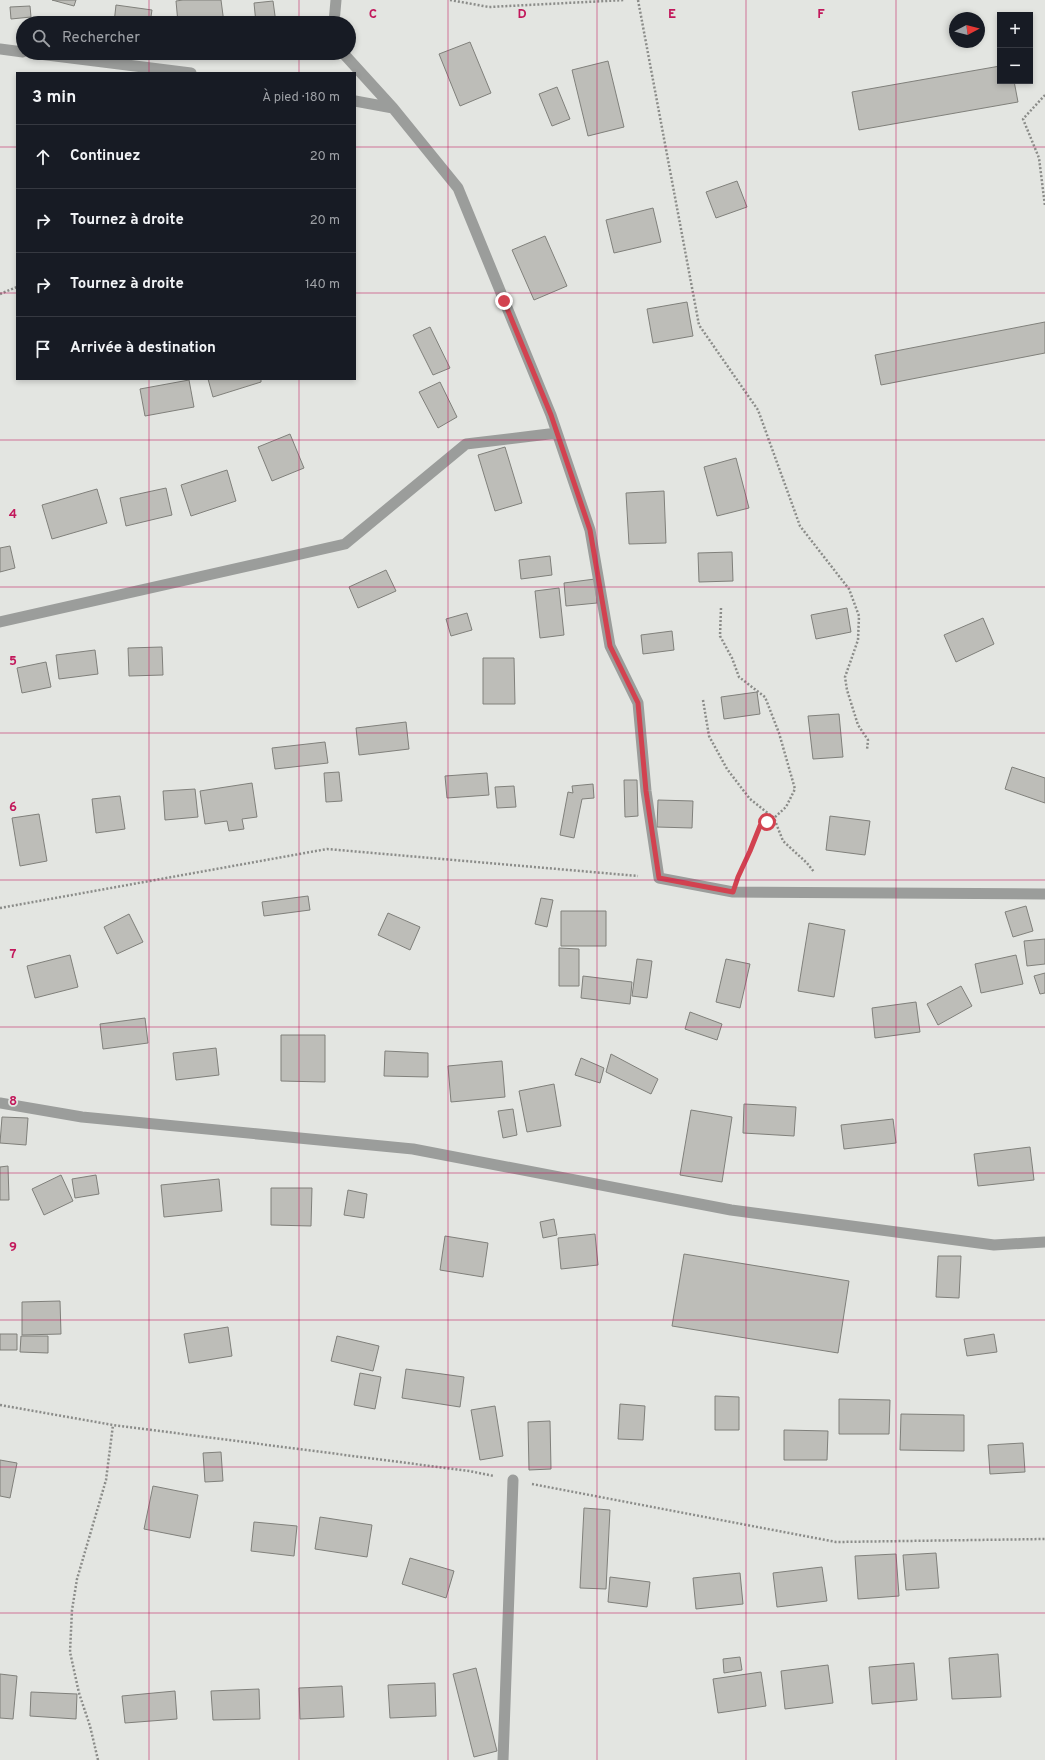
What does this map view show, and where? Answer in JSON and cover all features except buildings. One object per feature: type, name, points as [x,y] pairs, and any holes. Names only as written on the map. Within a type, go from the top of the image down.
[{"type":"street","points":[[335,16],[336,0]]},
{"type":"street","points":[[0,49],[16,51]]},
{"type":"street","points":[[87,60],[183,72]]},
{"type":"street","points":[[350,60],[393,108],[458,188],[557,433],[590,530],[610,646],[638,703],[646,791],[659,878],[733,892],[1045,894]]},
{"type":"street","points":[[356,100],[393,108]]},
{"type":"street","points":[[0,622],[345,544],[466,444],[557,433]]},
{"type":"street","points":[[0,1103],[82,1117],[413,1149],[731,1210],[994,1244],[1045,1242]]},
{"type":"street","points":[[503,1760],[513,1480]]},
{"type":"path","points":[[450,0],[489,7],[625,0]]},
{"type":"path","points":[[638,0],[699,324],[758,410],[800,526],[849,589],[859,616],[858,640],[845,677],[847,690],[858,725],[868,740],[867,750]]},
{"type":"path","points":[[1045,95],[1023,119],[1038,158],[1045,206]]},
{"type":"path","points":[[0,294],[16,287]]},
{"type":"path","points":[[721,608],[720,636],[732,658],[739,677],[766,697],[779,733],[795,789],[786,807],[774,818],[760,826],[733,892]]},
{"type":"path","points":[[703,700],[709,736],[727,769],[750,799],[774,818],[783,841],[807,863],[829,893]]},
{"type":"path","points":[[0,908],[327,850],[659,878]]},
{"type":"path","points":[[98,1760],[90,1726],[79,1693],[70,1652],[72,1610],[77,1579],[106,1480],[113,1425]]},
{"type":"route","points":[[504,301],[551,415],[590,530],[610,646],[638,703],[646,791],[659,878],[733,892],[760,826],[767,822]]}]
